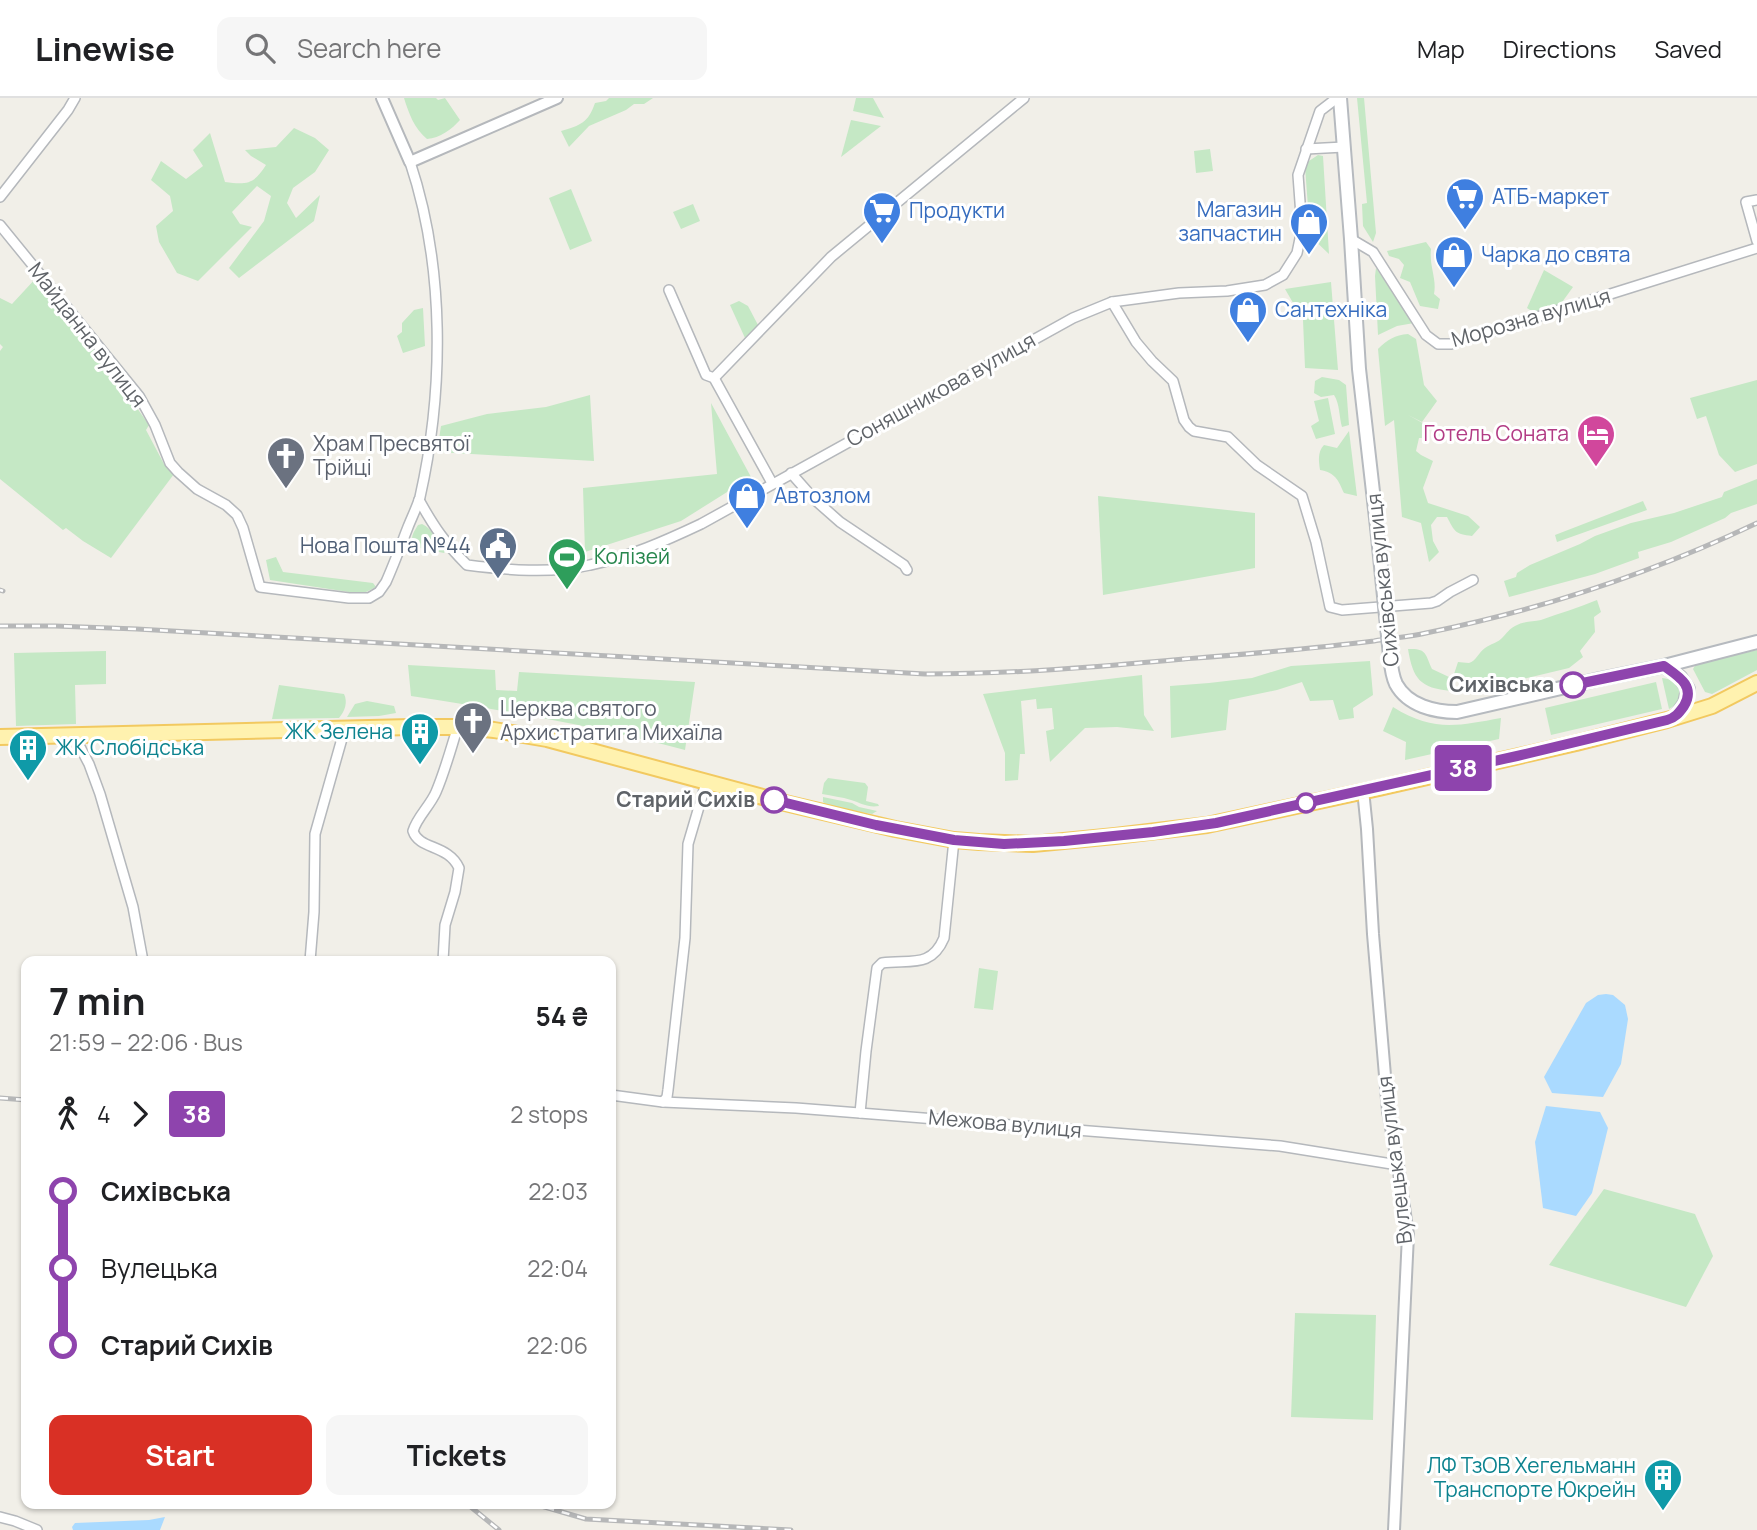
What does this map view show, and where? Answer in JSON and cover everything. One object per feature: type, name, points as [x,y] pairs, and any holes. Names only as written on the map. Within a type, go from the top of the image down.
[{"type":"main road","name":"Сихівська вулиця","points":[[1338,98],[1344,147],[1359,369],[1390,656],[1397,687],[1421,706],[1439,712],[1457,712],[1664,666],[1757,642]]},
{"type":"main road","points":[[1664,666],[1680,677],[1688,689],[1685,703],[1675,718]]},
{"type":"main road","points":[[0,737],[458,726],[555,741],[815,811],[954,840],[1033,844],[1216,823],[1675,718],[1712,706],[1757,683]]},
{"type":"street","points":[[0,197],[75,98]]},
{"type":"street","points":[[382,98],[416,179],[432,255],[437,351],[433,404],[419,500]]},
{"type":"street","points":[[410,162],[557,98]]},
{"type":"street","points":[[714,378],[831,257],[1024,98]]},
{"type":"street","name":"Соняшникова вулиця","points":[[419,500],[433,526],[467,565],[524,570],[589,566],[648,548],[701,524],[1073,318],[1112,302],[1265,285],[1283,275],[1297,253],[1302,229],[1298,175],[1320,111],[1338,98]]},
{"type":"street","points":[[1306,149],[1344,147]]},
{"type":"street","points":[[1757,200],[1746,202],[1757,242]]},
{"type":"street","name":"Майданна вулиця","points":[[0,225],[139,396],[155,425],[170,463],[177,472],[197,489],[233,510],[243,528],[260,587],[349,598],[375,596],[382,588],[396,558],[419,500]]},
{"type":"street","name":"Морозна вулиця","points":[[1351,239],[1373,252],[1426,335],[1438,344],[1451,344],[1757,248]]},
{"type":"street","points":[[670,290],[706,374],[714,378],[772,483]]},
{"type":"street","points":[[1112,302],[1136,342],[1173,381],[1184,420],[1189,427],[1194,431],[1228,437],[1257,465],[1303,496],[1330,607],[1342,610],[1431,603],[1473,580]]},
{"type":"street","points":[[791,472],[814,499],[840,522],[904,565],[907,570]]},
{"type":"street","points":[[443,956],[445,925],[459,868],[451,855],[418,840],[413,831],[436,792],[458,726]]},
{"type":"street","points":[[310,956],[315,834],[345,728]]},
{"type":"street","points":[[78,734],[79,745],[100,794],[127,884],[142,956]]},
{"type":"street","points":[[663,1102],[667,1097],[685,938],[688,844],[706,783]]},
{"type":"street","name":"Вулецька вулиця","points":[[1363,790],[1388,1111],[1408,1235],[1394,1530]]},
{"type":"street","points":[[860,1112],[877,968],[882,963],[925,959],[940,948],[944,939],[954,840]]},
{"type":"street","name":"Межова вулиця","points":[[616,1097],[663,1102],[860,1112],[1280,1146],[1398,1165]]},
{"type":"street","points":[[0,1517],[37,1530]]},
{"type":"green space","points":[[404,98],[445,98],[460,120],[437,137],[427,139],[412,120]]},
{"type":"green space","points":[[609,98],[653,98],[644,104],[634,104],[589,126],[569,147],[561,131],[583,122],[590,115],[595,103]]},
{"type":"green space","points":[[856,98],[873,98],[884,118],[853,111]]},
{"type":"green space","points":[[1357,98],[1364,98],[1376,233],[1373,242],[1363,226],[1362,204],[1367,203]]},
{"type":"green space","points":[[851,120],[881,126],[841,157]]},
{"type":"green space","points":[[294,128],[315,138],[329,150],[315,172],[293,188],[287,203],[296,218],[320,195],[314,221],[239,278],[229,268],[264,221],[271,196],[257,186],[232,212],[240,224],[252,227],[198,281],[177,273],[159,242],[156,226],[173,211],[170,196],[151,180],[161,161],[186,179],[203,166],[193,150],[210,133],[225,182],[249,182],[258,176],[266,165],[245,150],[276,147]]},
{"type":"green space","points":[[1210,149],[1213,171],[1196,173],[1194,151]]},
{"type":"green space","points":[[1318,155],[1323,156],[1329,254],[1308,234],[1305,167]]},
{"type":"green space","points":[[571,189],[592,241],[570,250],[549,198]]},
{"type":"green space","points":[[693,204],[700,221],[681,229],[673,212]]},
{"type":"green space","points":[[1426,242],[1431,249],[1434,294],[1440,299],[1438,309],[1420,306],[1410,282],[1400,278],[1404,265],[1399,259],[1389,256],[1387,251]]},
{"type":"green space","points":[[1376,268],[1414,323],[1397,326],[1378,335],[1375,276]]},
{"type":"green space","points":[[1544,270],[1573,287],[1560,305],[1533,312],[1527,308]]},
{"type":"green space","points":[[37,277],[84,333],[149,425],[146,430],[164,464],[174,474],[111,558],[66,528],[63,530],[0,479],[0,351],[3,347],[0,344],[0,298],[12,304]]},
{"type":"green space","points":[[1331,282],[1338,370],[1305,368],[1303,320],[1285,289]]},
{"type":"green space","points":[[739,301],[748,306],[758,325],[745,338],[730,305]]},
{"type":"green space","points":[[423,308],[425,346],[403,353],[397,336],[402,332],[402,323],[414,310]]},
{"type":"green space","points":[[1408,334],[1416,339],[1424,385],[1437,401],[1422,422],[1408,415],[1430,427],[1428,438],[1419,438],[1416,451],[1433,461],[1423,488],[1428,503],[1468,516],[1480,527],[1472,536],[1462,534],[1454,529],[1447,517],[1437,517],[1431,525],[1433,541],[1439,552],[1429,562],[1421,523],[1402,517],[1394,420],[1385,426],[1378,349],[1392,338]]},
{"type":"green space","points":[[1322,377],[1339,380],[1346,385],[1349,425],[1342,427],[1334,395],[1321,397],[1314,393],[1315,381]]},
{"type":"green space","points":[[1757,380],[1757,464],[1735,472],[1719,455],[1706,416],[1697,419],[1690,398]]},
{"type":"green space","points":[[590,395],[594,461],[437,452],[441,426],[487,414],[546,407]]},
{"type":"green space","points":[[1328,398],[1335,434],[1316,439],[1311,426],[1319,421],[1314,401]]},
{"type":"green space","points":[[711,403],[751,477],[681,521],[585,552],[583,488],[717,474]]},
{"type":"green space","points":[[1349,431],[1357,496],[1344,493],[1336,478],[1320,470],[1319,454],[1324,445],[1337,448]]},
{"type":"green space","points":[[1757,479],[1757,504],[1731,513],[1671,542],[1638,552],[1639,558],[1595,574],[1509,597],[1504,581],[1516,577],[1517,573],[1530,565],[1631,523],[1674,513],[1722,497],[1724,492]]},
{"type":"green space","points":[[1098,496],[1255,513],[1255,568],[1103,595]]},
{"type":"green space","points":[[1643,501],[1647,510],[1557,542],[1555,535]]},
{"type":"green space","points":[[422,524],[446,550],[444,553],[415,547],[412,536],[418,525]]},
{"type":"green space","points":[[276,557],[283,572],[373,583],[376,587],[362,594],[270,580],[266,560]]},
{"type":"green space","points":[[1597,600],[1601,612],[1594,617],[1595,632],[1580,651],[1583,657],[1569,668],[1464,693],[1454,674],[1458,662],[1471,662],[1518,624],[1541,620]]},
{"type":"green space","points":[[1408,649],[1425,653],[1432,669],[1449,677],[1451,691],[1440,690],[1420,680],[1412,668]]},
{"type":"green space","points":[[1757,650],[1757,670],[1712,694],[1705,692],[1693,669],[1696,664]]},
{"type":"green space","points":[[106,651],[106,684],[75,685],[76,724],[16,726],[14,653]]},
{"type":"green space","points":[[1370,661],[1373,695],[1353,708],[1354,718],[1339,720],[1333,700],[1310,701],[1302,682],[1229,700],[1226,730],[1171,738],[1170,686],[1252,678],[1291,666]]},
{"type":"green space","points":[[408,665],[495,670],[496,690],[517,691],[519,672],[695,682],[685,750],[548,719],[411,696]]},
{"type":"green space","points":[[1142,675],[1144,715],[1154,731],[1117,727],[1085,728],[1050,762],[1046,731],[1054,729],[1052,708],[1037,709],[1036,699],[1021,701],[1025,754],[1020,754],[1018,780],[1005,781],[1005,753],[983,694]]},
{"type":"green space","points":[[1662,678],[1674,682],[1679,691],[1678,701],[1669,709]]},
{"type":"green space","points":[[1656,682],[1662,709],[1551,735],[1545,708]]},
{"type":"green space","points":[[279,685],[344,694],[344,709],[339,718],[272,719]]},
{"type":"green space","points":[[367,701],[394,706],[396,713],[347,717],[355,704]]},
{"type":"green space","points":[[1393,707],[1433,724],[1458,725],[1501,718],[1499,739],[1405,760],[1406,742],[1383,731]]},
{"type":"green space","points":[[828,778],[865,783],[868,787],[866,801],[879,806],[868,806],[822,794]]},
{"type":"green space","points":[[823,797],[877,811],[872,814],[828,806],[823,802]]},
{"type":"green space","points":[[979,968],[998,971],[993,1010],[974,1008]]},
{"type":"green space","points":[[1604,1189],[1695,1214],[1713,1256],[1686,1307],[1549,1265]]},
{"type":"green space","points":[[1295,1313],[1376,1315],[1373,1420],[1291,1417]]},
{"type":"water","points":[[1598,995],[1613,995],[1625,1005],[1628,1019],[1621,1064],[1603,1097],[1552,1093],[1544,1077],[1586,1003]]},
{"type":"water","points":[[1546,1106],[1600,1112],[1608,1128],[1592,1193],[1576,1216],[1543,1208],[1535,1142]]},
{"type":"water","points":[[165,1517],[160,1530],[73,1530],[72,1527],[75,1523]]},
{"type":"railway","points":[[0,626],[137,629],[925,674],[1055,670],[1303,649],[1374,641],[1469,624],[1636,574],[1757,523]]},
{"type":"railway","points":[[0,1098],[21,1100]]},
{"type":"railway","points":[[473,1509],[499,1530]]},
{"type":"railway","points":[[552,1509],[586,1519],[791,1530]]},
{"type":"bus line","name":"38","points":[[774,800],[954,840],[1033,844],[1153,832],[1207,825],[1379,788],[1675,718],[1688,693],[1683,680],[1664,666],[1573,685]]},
{"type":"place","name":"АТБ-маркет","points":[[1465,231]]},
{"type":"place","name":"Продукти","points":[[882,245]]},
{"type":"place","name":"Магазин запчастин","points":[[1309,256]]},
{"type":"place","name":"Чарка до свята","points":[[1454,289]]},
{"type":"place","name":"Сантехніка","points":[[1248,344]]},
{"type":"place","name":"Готель Соната","points":[[1596,468]]},
{"type":"place","name":"Храм Пресвятої Трійці","points":[[286,490]]},
{"type":"place","name":"Автозлом","points":[[747,530]]},
{"type":"place","name":"Нова Пошта №44","points":[[498,580]]},
{"type":"place","name":"Колізей","points":[[567,591]]},
{"type":"place","name":"Сихівська","points":[[1573,685]]},
{"type":"place","name":"Церква святого Архистратига Михаїла","points":[[473,755]]},
{"type":"place","name":"ЖК Зелена","points":[[420,766]]},
{"type":"place","name":"ЖК Слобідська","points":[[28,782]]},
{"type":"place","name":"Старий Сихів","points":[[774,800]]},
{"type":"place","name":"ЛФ ТзОВ Хегельманн Транспорте Юкрейн","points":[[1663,1512]]}]
